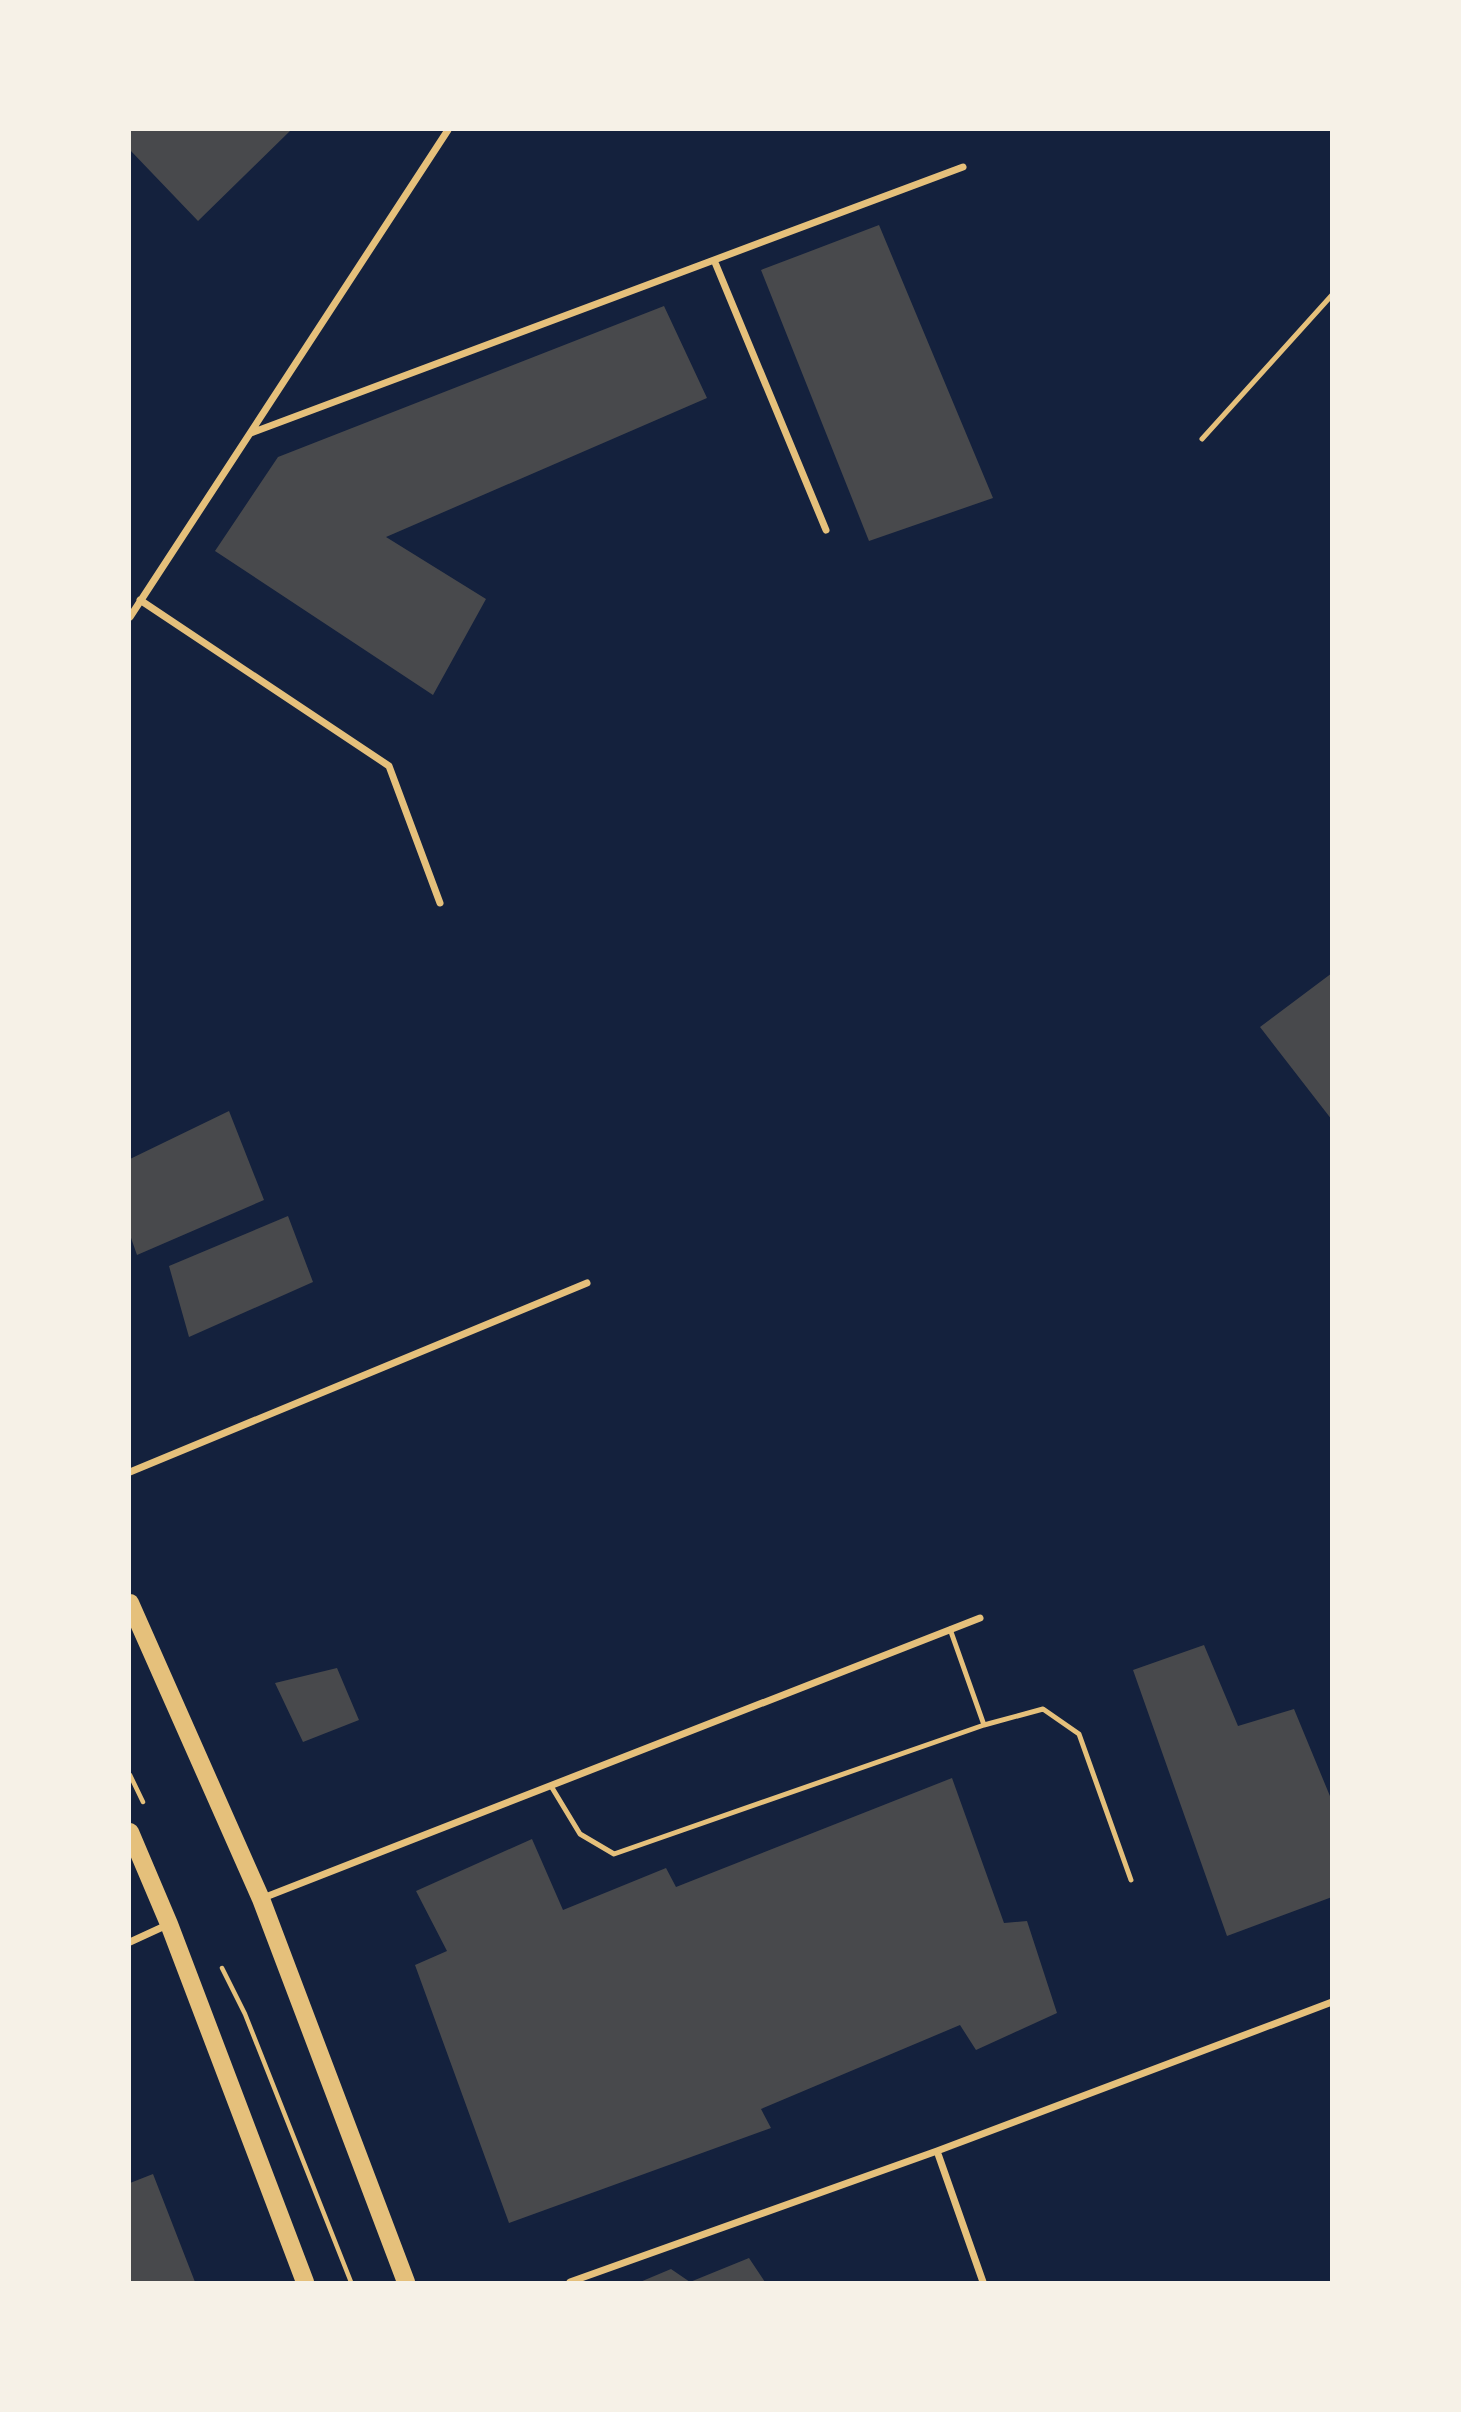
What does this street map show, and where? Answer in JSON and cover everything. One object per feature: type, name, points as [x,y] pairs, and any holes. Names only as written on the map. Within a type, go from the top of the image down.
[{"type":"main road","points":[[130,1603],[261,1899],[406,2283]]},
{"type":"main road","points":[[130,1832],[169,1924],[305,2283]]},
{"type":"street","points":[[130,617],[448,130]]},
{"type":"street","points":[[251,433],[963,167]]},
{"type":"street","points":[[714,260],[826,530]]},
{"type":"street","points":[[140,600],[389,766],[440,903]]},
{"type":"street","points":[[130,1472],[587,1283]]},
{"type":"street","points":[[261,1899],[979,1618]]},
{"type":"street","points":[[130,1942],[169,1924]]},
{"type":"street","points":[[570,2283],[937,2151],[1332,2002]]},
{"type":"street","points":[[937,2151],[983,2283]]},
{"type":"lane","points":[[1202,439],[1332,295]]},
{"type":"lane","points":[[950,1629],[984,1725]]},
{"type":"lane","points":[[551,1786],[580,1834],[614,1854],[984,1725],[1043,1709],[1079,1734],[1131,1880]]},
{"type":"building","points":[[130,130],[291,130],[198,221],[130,150]]},
{"type":"building","points":[[879,225],[993,498],[869,541],[761,270]]},
{"type":"building","points":[[664,306],[707,398],[386,537],[486,599],[433,695],[215,551],[278,457]]},
{"type":"building","points":[[1332,973],[1332,1120],[1260,1027]]},
{"type":"building","points":[[229,1111],[264,1200],[137,1255],[130,1235],[130,1159]]},
{"type":"building","points":[[288,1216],[313,1282],[189,1337],[169,1266]]},
{"type":"building","points":[[1204,1645],[1238,1726],[1294,1709],[1332,1801],[1332,1897],[1227,1936],[1133,1670]]},
{"type":"building","points":[[337,1668],[359,1720],[303,1742],[275,1683]]},
{"type":"building","points":[[952,1778],[1004,1923],[1027,1921],[1057,2013],[976,2050],[960,2025],[761,2109],[771,2128],[509,2223],[415,1965],[447,1951],[416,1891],[532,1839],[563,1910],[666,1868],[676,1887]]},
{"type":"building","points":[[153,2174],[195,2282],[130,2282],[130,2183]]},
{"type":"building","points":[[749,2258],[765,2282],[690,2282]]},
{"type":"building","points":[[671,2269],[690,2282],[640,2282]]}]
